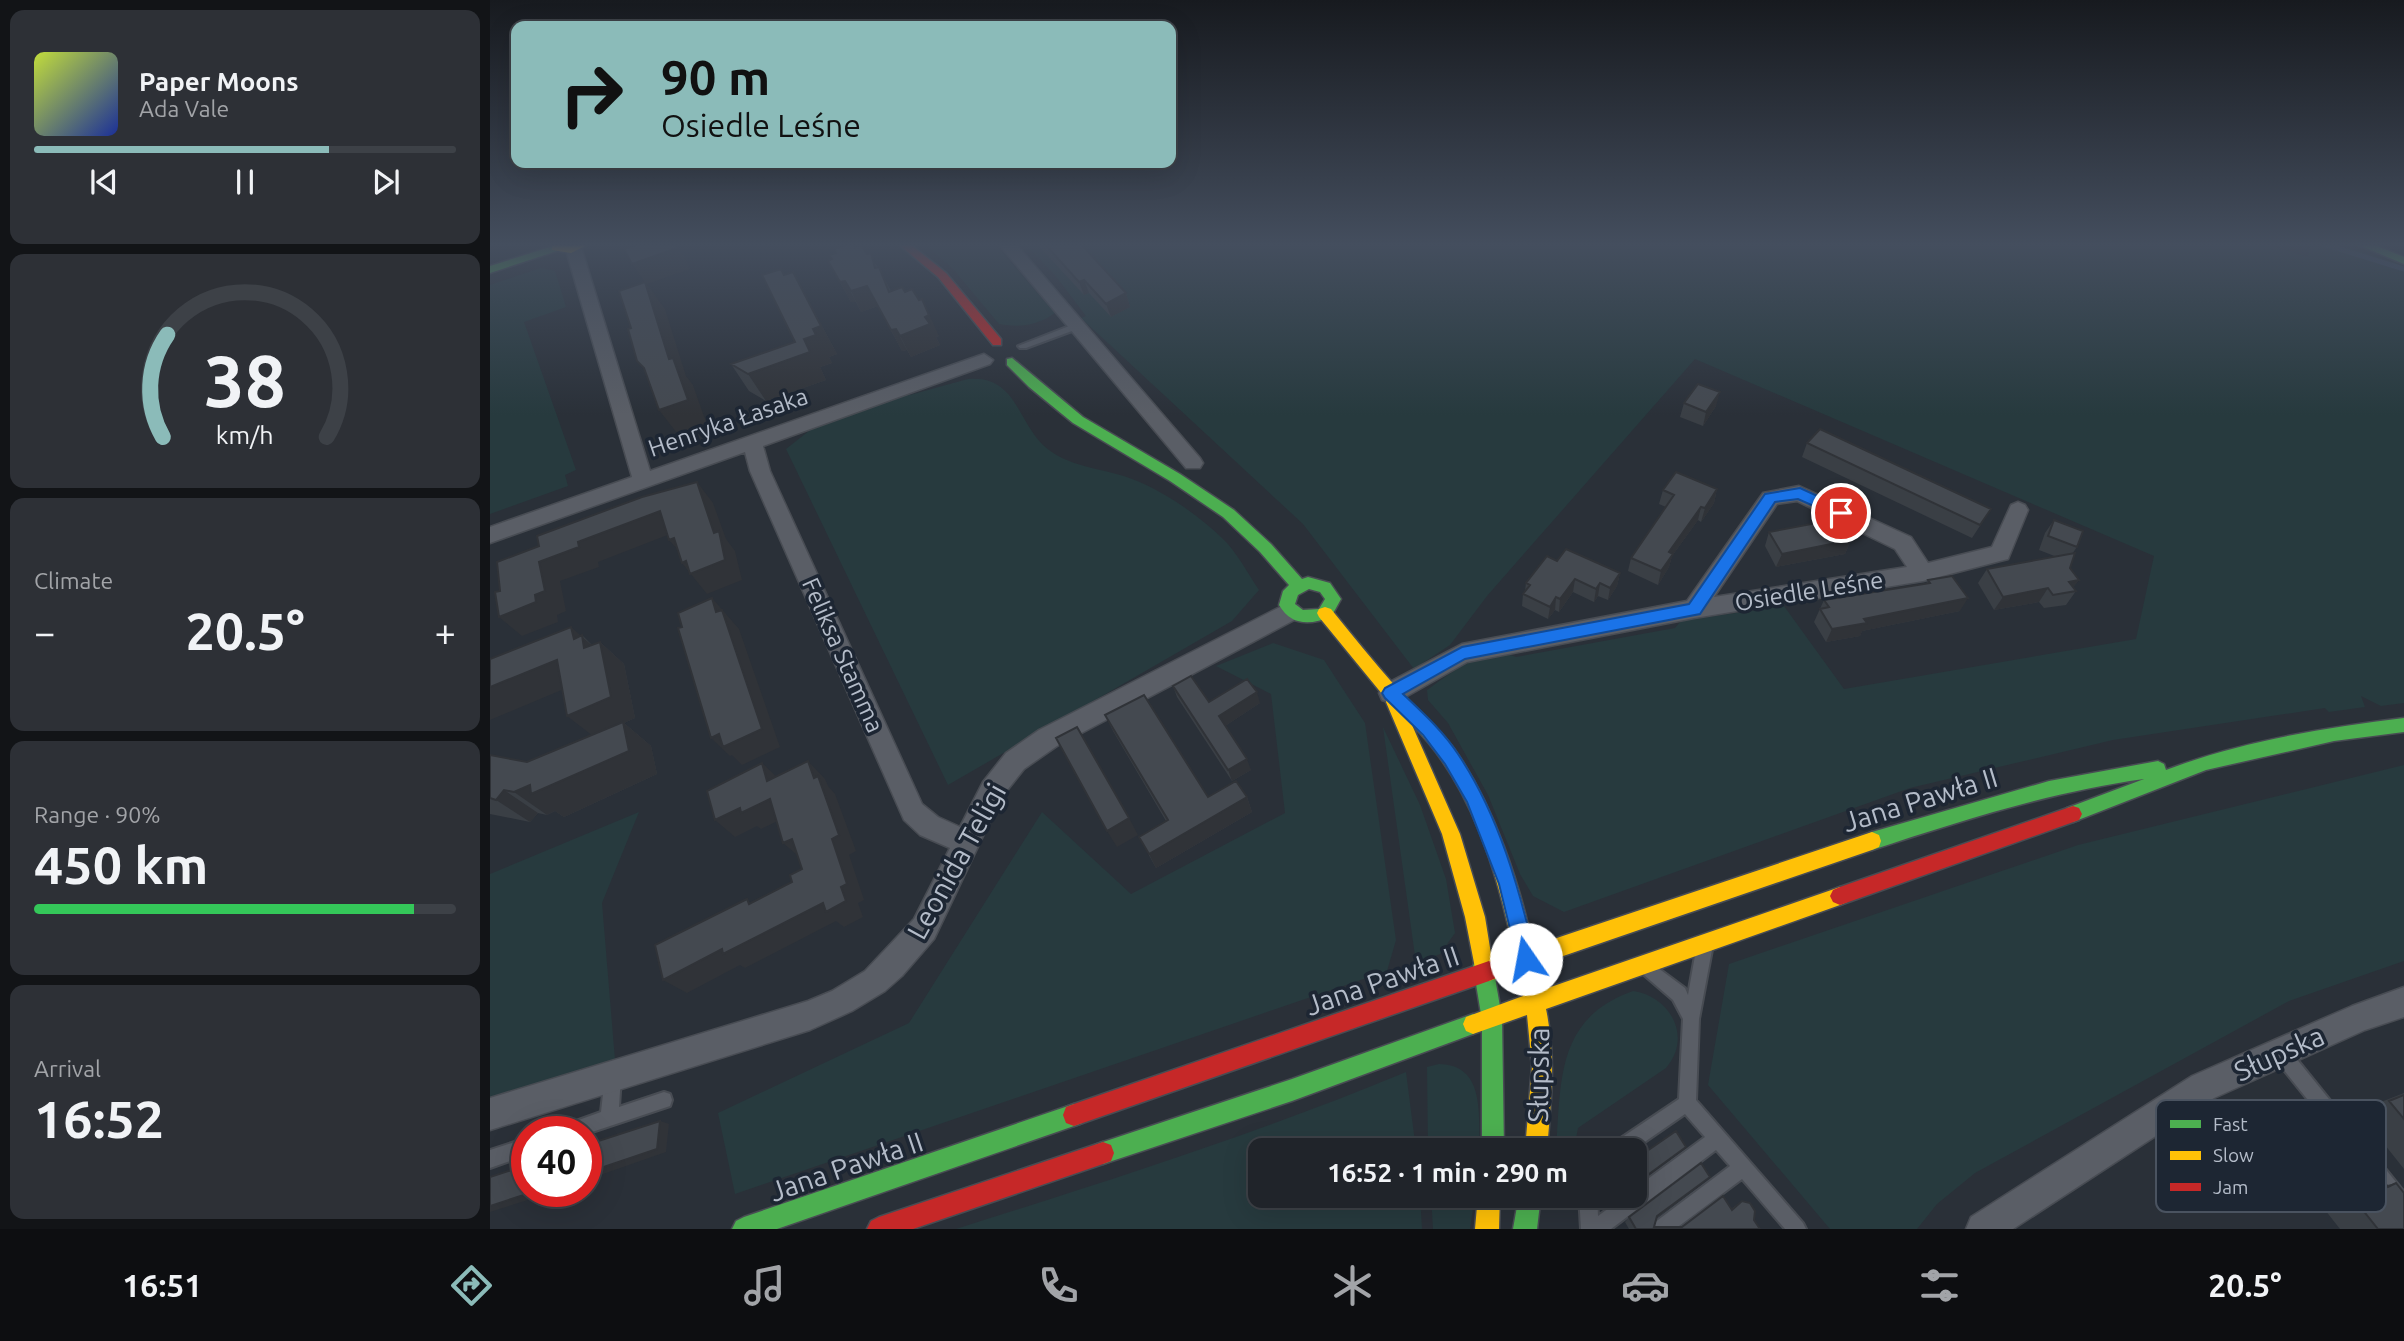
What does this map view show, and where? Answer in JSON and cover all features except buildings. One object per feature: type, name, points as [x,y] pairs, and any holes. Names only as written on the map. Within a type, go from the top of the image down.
[{"type":"main road","points":[[963,300],[997,342]]},
{"type":"main road","points":[[1010,340],[1023,346],[1024,353],[1013,362],[999,365],[984,360],[984,352],[997,342],[1010,340]]},
{"type":"main road","points":[[1013,362],[1043,396],[1066,416],[1214,502],[1252,534],[1299,586]]},
{"type":"main road","points":[[1317,583],[1331,592],[1333,599],[1325,613],[1307,619],[1290,612],[1287,598],[1299,586],[1317,583]]},
{"type":"main road","points":[[1325,613],[1391,693]]},
{"type":"main road","name":"Słupska","points":[[1391,693],[1429,730],[1451,758],[1475,799],[1508,884],[1536,1001],[1543,1067],[1537,1138]]},
{"type":"main road","name":"Słupska","points":[[1391,693],[1451,834],[1475,917],[1492,1018],[1493,1138]]},
{"type":"main road","name":"Jana Pawła II","points":[[879,1229],[1292,1090],[1536,1001],[2059,820],[2205,763],[2334,734],[2404,725]]},
{"type":"main road","name":"Jana Pawła II","points":[[744,1229],[1789,867],[1999,801],[2105,775],[2205,763]]},
{"type":"main road","points":[[1487,1229],[1488,1208]]},
{"type":"main road","points":[[1525,1229],[1528,1208]]},
{"type":"street","points":[[585,300],[643,481]]},
{"type":"street","points":[[1055,300],[1193,463]]},
{"type":"street","name":"Henryka Łasaka","points":[[490,535],[984,360]]},
{"type":"street","name":"Feliksa Stamma","points":[[752,442],[760,471],[913,812],[929,826],[964,842]]},
{"type":"street","name":"Osiedle Leśne","points":[[1694,609],[1770,498],[1800,493],[1903,542],[1923,573]]},
{"type":"street","name":"Osiedle Leśne","points":[[1391,693],[1462,653],[1694,609],[1923,573],[2000,553],[2018,510]]},
{"type":"street","name":"Leonida Teligi","points":[[490,1114],[810,1015],[842,1001],[875,981],[924,929],[964,842],[992,790],[1015,761],[1037,746],[1290,612]]},
{"type":"street","name":"Słupska","points":[[2183,1100],[2203,1087],[2362,1016],[2404,1002]]},
{"type":"street","name":"Słupska","points":[[1983,1229],[2156,1117]]},
{"type":"lane","points":[[1023,346],[1077,326]]},
{"type":"lane","points":[[1706,942],[1691,1019],[1688,1103],[1797,1229]]},
{"type":"lane","points":[[1642,964],[1679,994],[1691,1019]]},
{"type":"lane","points":[[2281,1052],[2319,1100]]},
{"type":"lane","points":[[609,1118],[612,1075]]},
{"type":"lane","points":[[602,1120],[664,1100]]},
{"type":"lane","points":[[1636,1138],[1688,1103]]},
{"type":"lane","points":[[1595,1229],[1718,1138]]},
{"type":"lane","points":[[490,1159],[511,1152]]},
{"type":"lane","points":[[1660,1229],[1743,1167]]},
{"type":"lane","points":[[2386,1183],[2404,1206]]},
{"type":"lane","points":[[1589,1208],[1590,1229]]},
{"type":"green space","points":[[490,300],[564,300],[566,307],[524,322],[576,470],[565,475],[568,486],[490,514]]},
{"type":"green space","points":[[979,300],[1044,300],[1055,313],[1029,324],[999,324]]},
{"type":"green space","points":[[1074,300],[2404,300],[2404,703],[2381,706],[2361,696],[2365,707],[2329,712],[2325,708],[2113,740],[1910,788],[1564,912],[1533,896],[1520,874],[1488,795],[1448,723],[1428,700],[1427,690],[1458,668],[1492,654],[1516,657],[1675,628],[1681,621],[1784,606],[1844,689],[2136,639],[2154,556],[1695,359],[1487,596],[1450,645],[1414,669],[1303,524],[1081,318],[1086,316]]},
{"type":"green space","points":[[968,379],[984,380],[1006,391],[1034,435],[1053,453],[1074,463],[1144,484],[1191,512],[1227,544],[1259,590],[1232,621],[948,785],[786,449],[819,423],[908,392],[910,395]]},
{"type":"green space","points":[[1273,643],[1324,660],[1365,723],[1396,940],[1387,971],[735,1194],[718,1113],[909,1023],[1042,812],[1131,894],[1285,813],[1271,694],[1216,666]]},
{"type":"green space","points":[[1383,727],[1420,805],[1446,879],[1455,933],[1440,954],[1416,963]]},
{"type":"green space","points":[[2404,765],[2404,961],[2289,1001],[1975,1173],[1937,1204],[1917,1229],[1830,1229],[1708,1085],[1729,964],[2078,845]]},
{"type":"green space","points":[[639,812],[602,903],[615,1060],[490,1099],[490,874]]},
{"type":"green space","points":[[1633,991],[1658,1001],[1674,1020],[1677,1044],[1674,1056],[1666,1068],[1578,1128],[1576,1138],[1557,1138],[1562,1076],[1568,1055],[1576,1035],[1589,1018],[1608,1003]]},
{"type":"green space","points":[[1439,1064],[1454,1067],[1465,1073],[1472,1082],[1479,1108],[1480,1138],[1428,1138],[1427,1067]]},
{"type":"green space","points":[[1406,1072],[1414,1138],[1248,1138],[1248,1208],[1421,1208],[1422,1229],[956,1229],[1239,1136]]},
{"type":"green space","points":[[1432,1208],[1473,1208],[1470,1229],[1433,1229]]},
{"type":"traffic: fast","points":[[1012,362],[1055,404],[1078,420],[1215,503],[1266,548],[1299,586]]},
{"type":"traffic: fast","points":[[1308,583],[1325,587],[1333,599],[1325,613],[1299,616],[1287,605],[1291,591],[1308,583]]},
{"type":"traffic: fast","points":[[2073,814],[2205,763],[2334,734],[2404,725]]},
{"type":"traffic: fast","points":[[1872,841],[2049,789],[2158,769]]},
{"type":"traffic: fast","points":[[1483,966],[1492,1018],[1493,1138]]},
{"type":"traffic: fast","points":[[1103,1153],[1292,1090],[1473,1024]]},
{"type":"traffic: fast","points":[[744,1229],[1074,1115]]},
{"type":"traffic: fast","points":[[1525,1229],[1528,1208]]},
{"type":"traffic: slow","points":[[1325,613],[1391,693],[1429,730],[1451,758],[1475,799],[1514,905],[1541,1033],[1543,1067],[1537,1138]]},
{"type":"traffic: slow","points":[[1394,702],[1451,834],[1475,917],[1483,966]]},
{"type":"traffic: slow","points":[[1489,971],[1872,841]]},
{"type":"traffic: slow","points":[[1473,1024],[1840,896]]},
{"type":"traffic: slow","points":[[1487,1229],[1488,1208]]},
{"type":"traffic: jam","points":[[963,300],[997,342]]},
{"type":"traffic: jam","points":[[1840,896],[2073,814]]},
{"type":"traffic: jam","points":[[1074,1115],[1489,971]]},
{"type":"traffic: jam","points":[[879,1229],[1103,1153]]},
{"type":"route","points":[[1526,959],[1508,884],[1475,799],[1451,758],[1429,730],[1391,693],[1462,653],[1694,609],[1770,498],[1800,493],[1841,513]]}]
